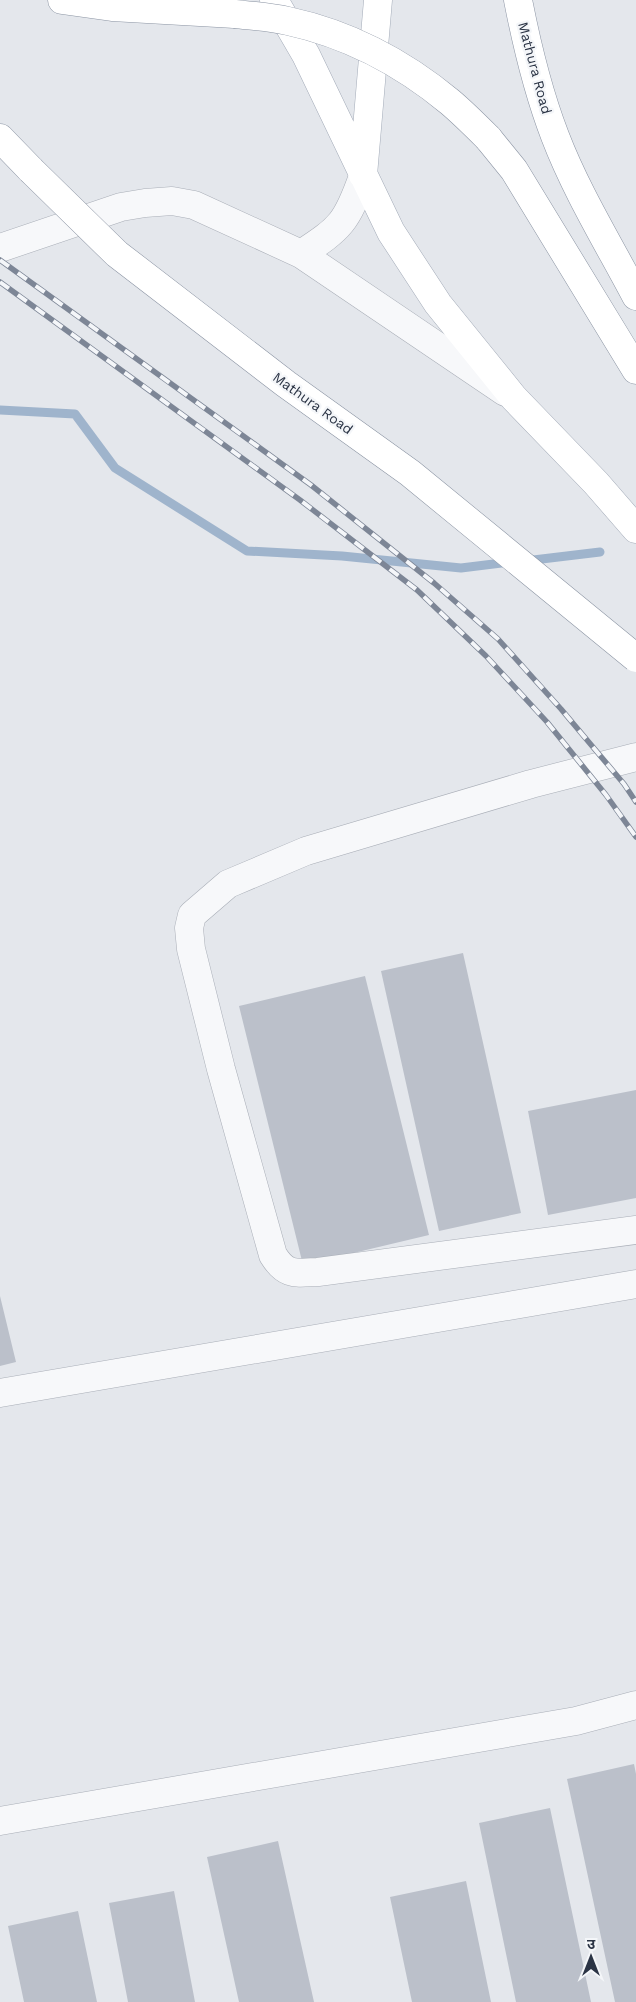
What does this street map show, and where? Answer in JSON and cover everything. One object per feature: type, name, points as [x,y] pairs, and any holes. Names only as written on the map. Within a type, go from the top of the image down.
[{"type":"main road","points":[[62,0],[112,6],[235,14],[288,21],[332,33],[375,51],[416,76],[451,102],[488,138],[514,170],[636,370]]},
{"type":"main road","points":[[274,0],[306,55],[391,232],[438,304],[514,398],[636,529]]},
{"type":"main road","points":[[363,176],[378,0]]},
{"type":"main road","points":[[375,36],[388,0]]},
{"type":"main road","name":"Mathura Road","points":[[518,0],[529,50],[555,137],[580,191],[636,296]]},
{"type":"main road","name":"Mathura Road","points":[[0,138],[117,254],[286,384],[410,473],[636,658]]},
{"type":"main road","points":[[596,484],[636,508]]},
{"type":"street","points":[[301,254],[332,233],[346,217],[353,205],[363,176]]},
{"type":"street","points":[[0,248],[121,208],[145,203],[172,201],[194,205],[301,254],[514,398]]},
{"type":"street","points":[[636,756],[531,784],[306,851],[228,884],[192,915],[189,928],[190,949],[220,1068],[273,1255],[280,1266],[292,1274],[318,1272],[636,1230]]},
{"type":"street","points":[[0,1393],[636,1284]]},
{"type":"street","points":[[0,1820],[576,1721],[636,1705]]},
{"type":"building","points":[[463,953],[521,1213],[439,1231],[381,971]]},
{"type":"building","points":[[365,976],[429,1235],[303,1265],[239,1006]]},
{"type":"building","points":[[636,1090],[636,1198],[548,1215],[528,1111]]},
{"type":"building","points":[[0,1296],[16,1362],[0,1366]]},
{"type":"building","points":[[634,1764],[636,1774],[636,2002],[615,2002],[567,1779]]},
{"type":"building","points":[[550,1808],[591,2002],[516,2002],[479,1823]]},
{"type":"building","points":[[278,1841],[314,2002],[239,2002],[207,1857]]},
{"type":"building","points":[[466,1881],[491,2002],[412,2002],[390,1897]]},
{"type":"building","points":[[174,1891],[195,2002],[128,2002],[109,1903]]},
{"type":"building","points":[[78,1911],[97,2002],[24,2002],[8,1926]]},
{"type":"waterway","points":[[0,410],[75,414],[115,468],[247,551],[342,556],[461,568],[510,562]]},
{"type":"waterway","points":[[525,561],[600,552]]},
{"type":"railway","points":[[0,260],[311,485],[434,583],[498,639],[561,709],[624,784],[636,802]]},
{"type":"railway","points":[[0,282],[300,500],[417,590],[486,656],[547,722],[606,795],[636,837]]}]
